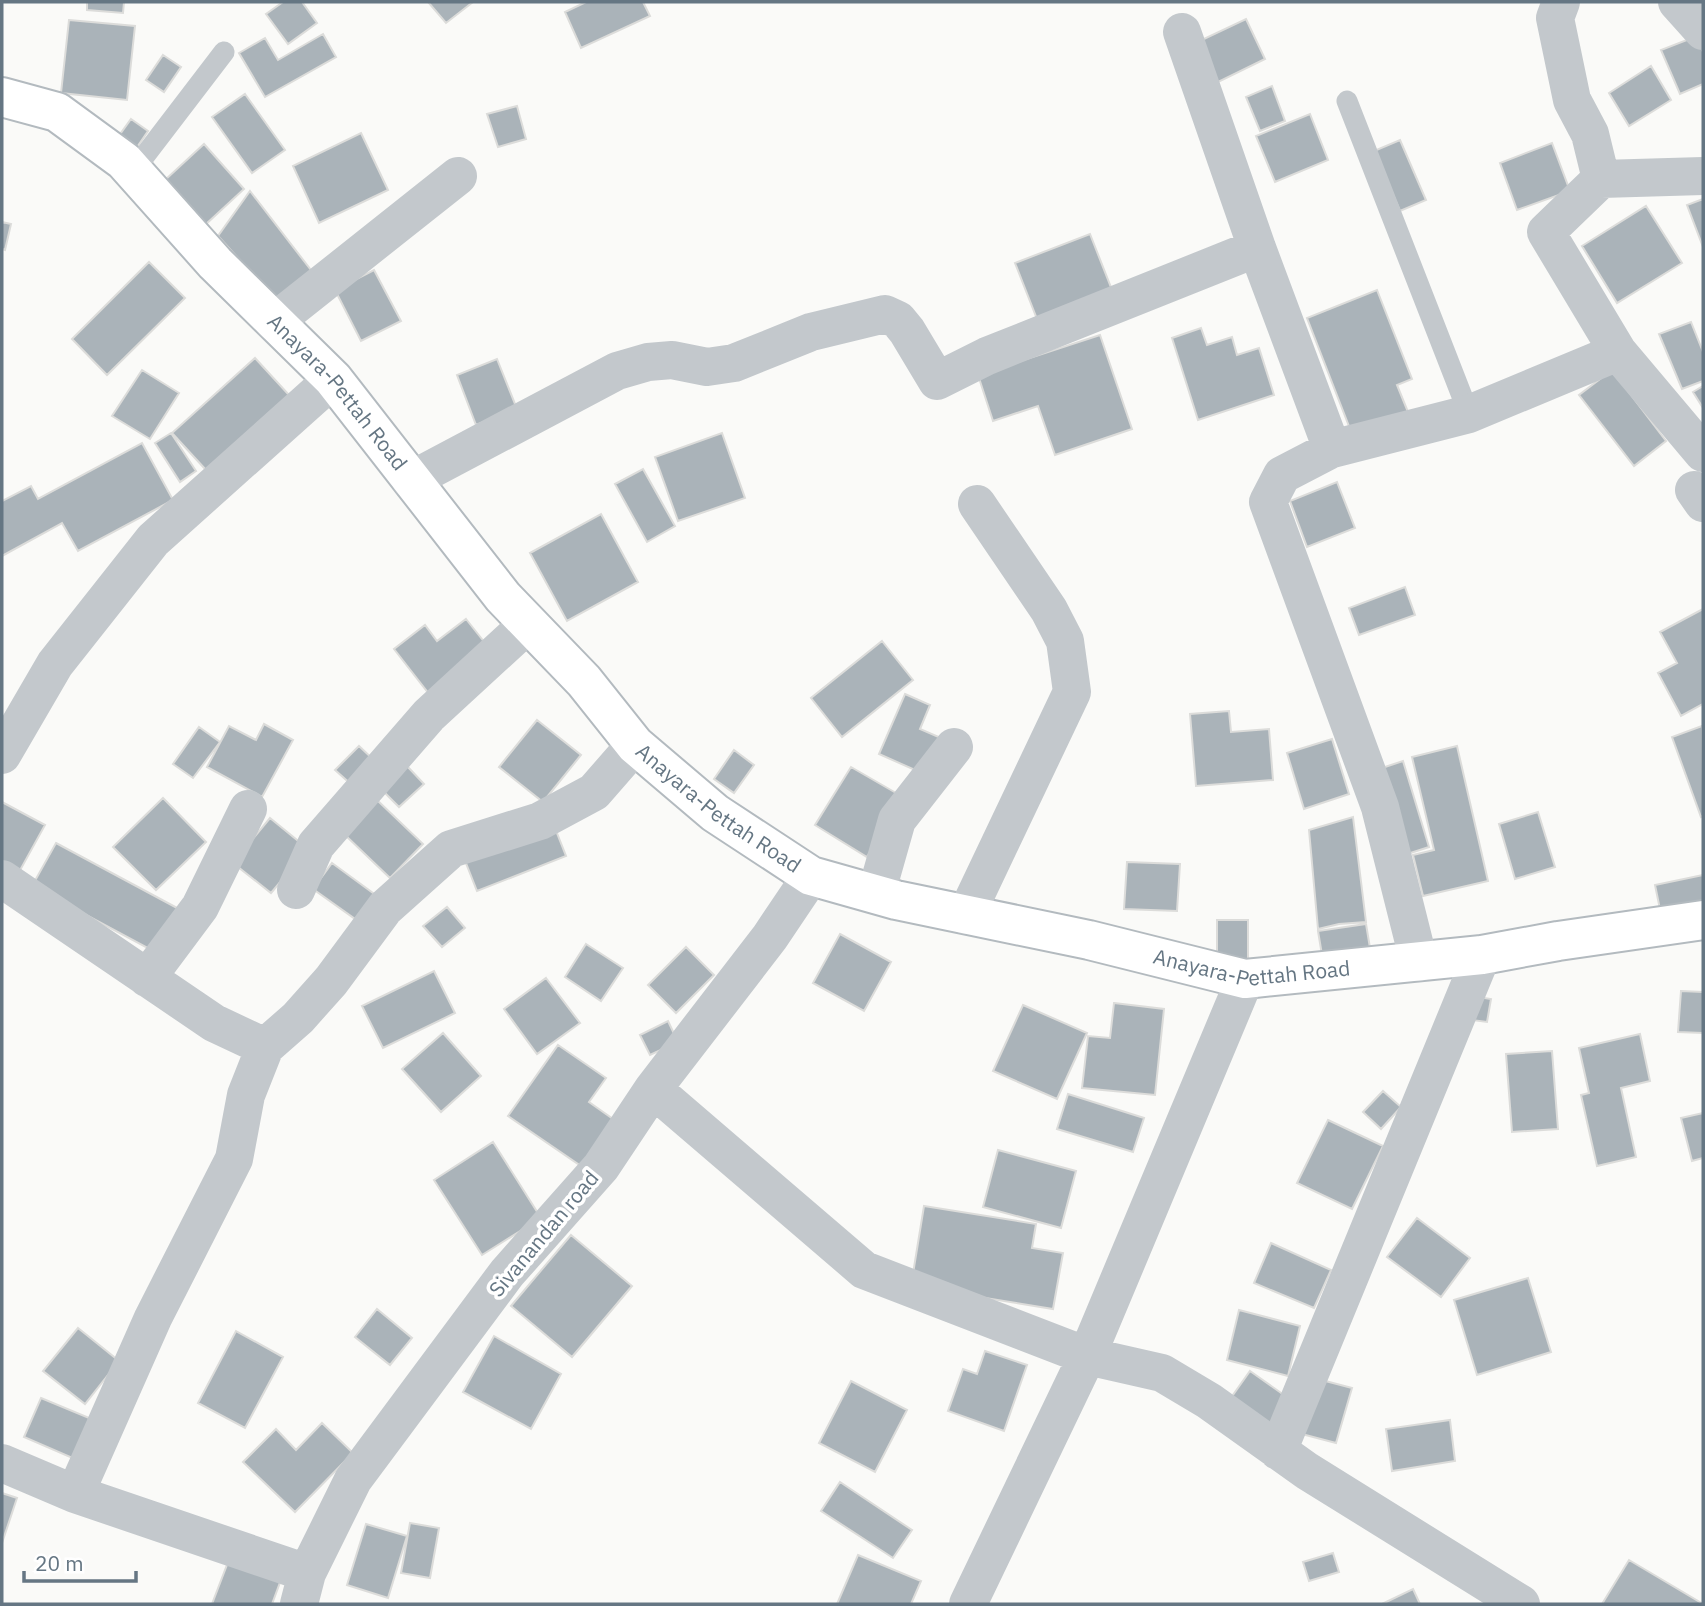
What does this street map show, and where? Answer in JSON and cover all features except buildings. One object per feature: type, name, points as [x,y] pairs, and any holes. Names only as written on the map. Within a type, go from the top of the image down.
[{"type":"main road","name":"Anayara-Pettah Road","points":[[2,97],[57,111],[124,161],[215,263],[333,379],[503,597],[584,681],[635,745],[715,813],[811,876],[876,894],[1089,940],[1245,979],[1482,955],[1703,920]]},
{"type":"street","points":[[1560,2],[1555,18],[1572,100],[1590,134],[1601,179]]},
{"type":"street","points":[[1677,2],[1703,32]]},
{"type":"street","points":[[1182,32],[1257,248],[1332,449]]},
{"type":"street","points":[[274,321],[458,176]]},
{"type":"street","points":[[1703,176],[1601,179],[1546,232],[1618,352],[1703,453]]},
{"type":"street","points":[[411,480],[617,371],[648,362],[672,360],[707,367],[734,363],[811,332],[884,314],[898,320],[907,331],[937,381],[987,356],[1257,248]]},
{"type":"street","points":[[1419,962],[1380,807],[1268,502],[1283,475],[1332,449],[1469,414],[1618,352]]},
{"type":"street","points":[[2,755],[55,663],[153,540],[333,379]]},
{"type":"street","points":[[966,915],[1072,692],[1065,641],[1049,610],[977,504]]},
{"type":"street","points":[[296,890],[316,845],[421,725],[528,624]]},
{"type":"street","points":[[75,1494],[153,1318],[234,1159],[246,1095],[265,1047],[298,1018],[331,981],[385,908],[451,849],[540,821],[594,792],[635,745]]},
{"type":"street","points":[[876,894],[897,820],[954,747]]},
{"type":"street","points":[[147,978],[200,907],[248,809]]},
{"type":"street","name":"Sivanandan road","points":[[303,1589],[353,1480],[507,1273],[601,1167],[653,1089],[762,948],[811,876]]},
{"type":"street","points":[[2,879],[214,1023],[265,1047]]},
{"type":"street","points":[[1278,1451],[1482,955]]},
{"type":"street","points":[[968,1604],[1087,1356],[1245,979]]},
{"type":"street","points":[[653,1089],[864,1269],[1087,1356],[1162,1373],[1209,1401],[1278,1451],[1521,1604]]},
{"type":"street","points":[[2,1463],[303,1589]]},
{"type":"lane","points":[[133,171],[224,52]]},
{"type":"lane","points":[[1347,101],[1469,414]]}]
